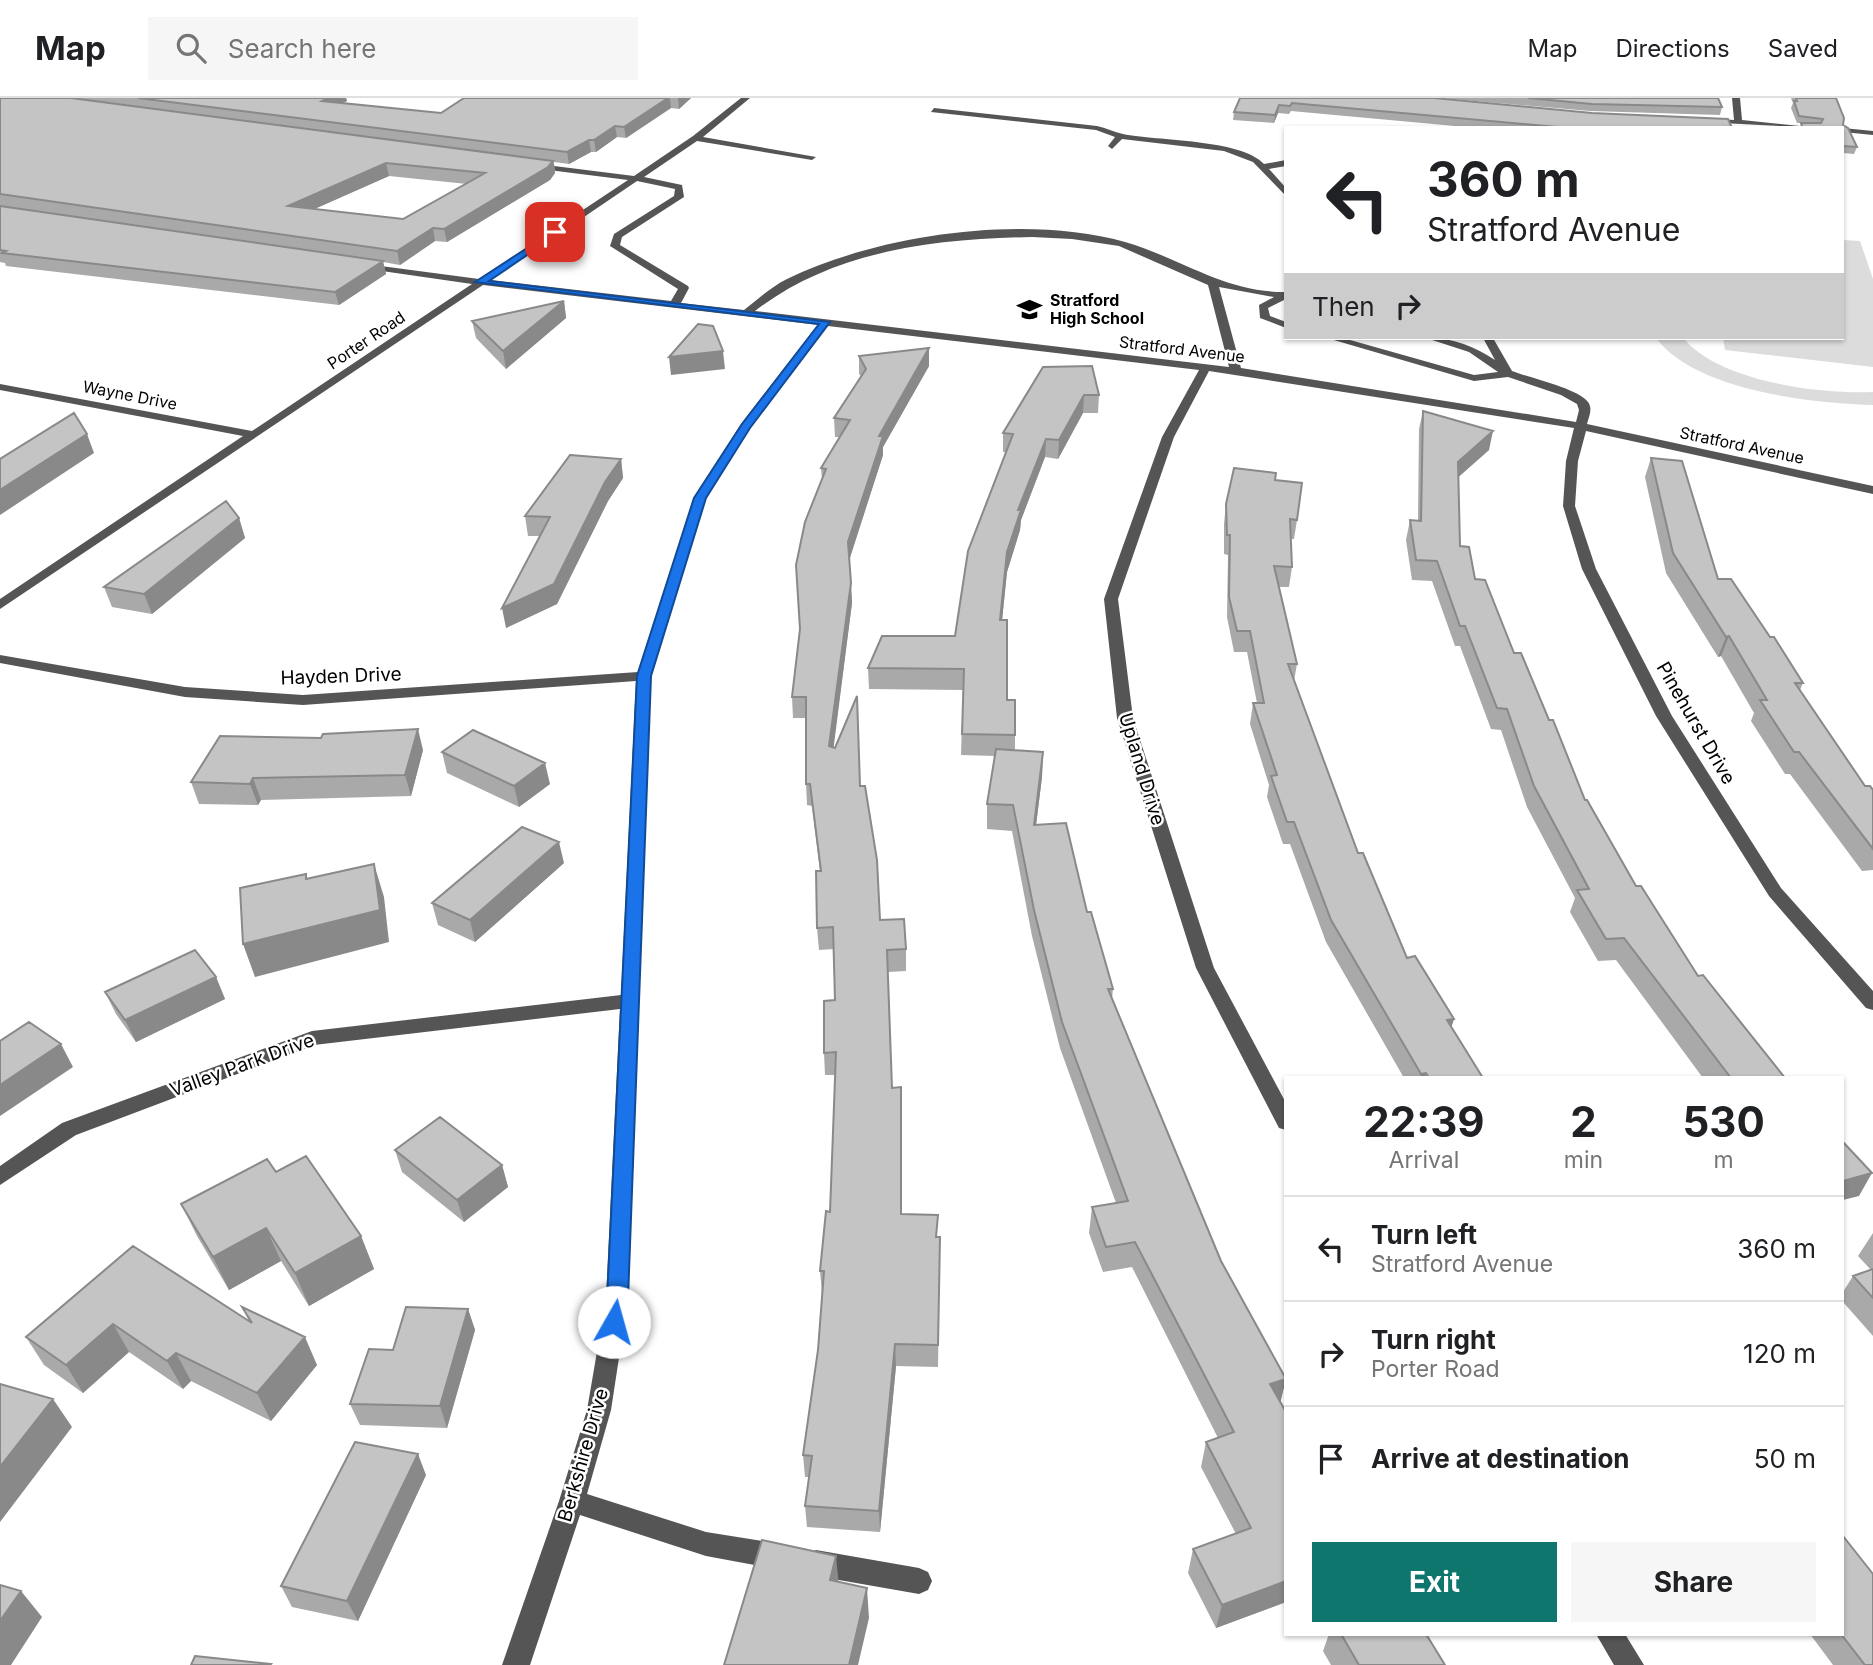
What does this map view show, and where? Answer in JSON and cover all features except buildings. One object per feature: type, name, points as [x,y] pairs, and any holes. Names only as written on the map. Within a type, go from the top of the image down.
[{"type":"street","name":"Porter Road","points":[[0,605],[696,138],[746,98]]},
{"type":"street","points":[[1737,98],[1738,121]]},
{"type":"street","points":[[934,110],[1097,128],[1120,136],[1225,149],[1256,160],[1284,190]]},
{"type":"street","points":[[1696,120],[1793,126]]},
{"type":"street","points":[[1844,130],[1873,133]]},
{"type":"street","points":[[1112,146],[1120,136]]},
{"type":"street","points":[[696,138],[812,157]]},
{"type":"street","points":[[520,163],[637,178],[679,187],[679,197],[617,236],[615,246],[684,288],[674,305]]},
{"type":"street","points":[[1262,167],[1284,163]]},
{"type":"street","points":[[746,313],[788,283],[831,265],[876,251],[951,238],[1067,236],[1110,242],[1157,256],[1213,283],[1284,295]]},
{"type":"street","name":"Stratford Avenue","points":[[345,262],[480,282],[1237,371],[1581,426],[1873,490]]},
{"type":"street","points":[[1213,283],[1237,371]]},
{"type":"street","points":[[1284,296],[1263,307],[1265,318],[1284,324]]},
{"type":"street","name":"Berkshire Drive","points":[[516,1665],[572,1501],[598,1410],[617,1299],[644,676],[700,498],[745,427],[826,322]]},
{"type":"street","points":[[1339,340],[1474,378],[1509,374]]},
{"type":"street","points":[[1438,340],[1473,350],[1509,374],[1565,393],[1582,402],[1585,410],[1581,426]]},
{"type":"street","points":[[1489,340],[1509,374]]},
{"type":"street","name":"Upland Drive","points":[[1206,367],[1168,438],[1111,599],[1125,718],[1205,968],[1284,1118]]},
{"type":"street","name":"Wayne Drive","points":[[0,387],[255,435]]},
{"type":"street","name":"Pinehurst Drive","points":[[1581,426],[1572,461],[1569,506],[1589,569],[1664,716],[1775,892],[1873,1003]]},
{"type":"street","name":"Hayden Drive","points":[[0,659],[186,692],[303,700],[644,676]]},
{"type":"street","name":"Valley Park Drive","points":[[0,1177],[69,1129],[312,1038],[629,1001]]},
{"type":"street","points":[[572,1501],[706,1544],[919,1581]]},
{"type":"street","points":[[1610,1636],[1630,1665]]},
{"type":"shaded area","points":[[1844,240],[1860,241],[1873,279],[1873,367],[1725,350],[1723,340],[1844,340]]},
{"type":"shaded area","points":[[1658,340],[1685,340],[1700,353],[1721,365],[1772,382],[1826,391],[1873,392],[1873,405],[1819,401],[1756,391],[1698,371],[1674,356]]},
{"type":"place","name":"Stratford High School","points":[[1030,309]]},
{"type":"route","points":[[555,232],[480,282],[826,322],[745,427],[700,498],[644,676],[614,1322]]}]
